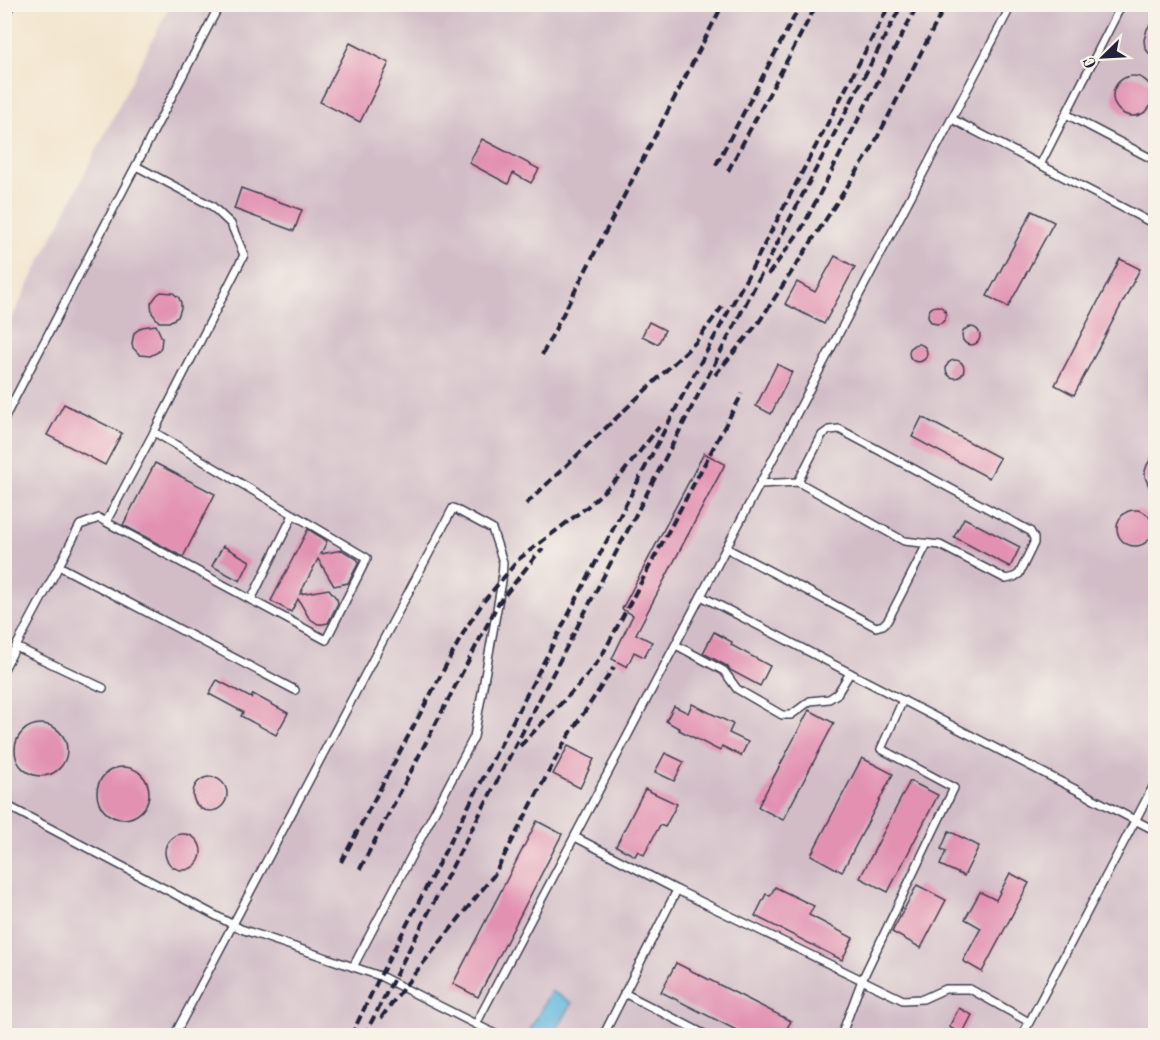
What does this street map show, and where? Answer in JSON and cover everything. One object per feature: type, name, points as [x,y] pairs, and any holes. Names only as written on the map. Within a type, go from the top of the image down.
[{"type":"street","points":[[4,11],[8,4]]},
{"type":"lane","points":[[4,419],[219,4]]},
{"type":"lane","points":[[476,1024],[1012,4]]},
{"type":"lane","points":[[1040,165],[1122,4]]},
{"type":"lane","points":[[1066,114],[1155,161]]},
{"type":"lane","points":[[952,119],[1155,225]]},
{"type":"lane","points":[[106,522],[244,255],[231,224],[212,207],[136,166]]},
{"type":"lane","points":[[760,484],[798,482],[904,541],[940,545],[1006,579],[1019,574],[1034,543],[1030,531],[839,429],[829,430],[822,435],[798,482]]},
{"type":"lane","points":[[4,669],[80,525],[99,518],[326,640],[368,558],[154,432]]},
{"type":"lane","points":[[174,1035],[453,508],[492,529],[503,562],[502,580],[474,737],[353,967]]},
{"type":"lane","points":[[251,600],[293,515]]},
{"type":"lane","points":[[726,548],[876,627],[888,620],[927,544]]},
{"type":"lane","points":[[59,566],[295,690]]},
{"type":"lane","points":[[701,596],[1155,831]]},
{"type":"lane","points":[[675,645],[724,672],[736,689],[782,715],[791,715],[810,701],[829,699],[837,694],[850,673]]},
{"type":"lane","points":[[16,647],[103,688]]},
{"type":"lane","points":[[841,1035],[862,980],[954,788],[881,749],[903,700]]},
{"type":"lane","points":[[1022,1035],[1155,781]]},
{"type":"lane","points":[[4,804],[232,925],[380,976],[499,1035]]},
{"type":"lane","points":[[575,837],[677,890],[903,1000],[923,999],[945,990],[970,989],[1029,1022]]},
{"type":"lane","points":[[603,1035],[677,890]]},
{"type":"lane","points":[[624,993],[708,1035]]},
{"type":"shaded area","points":[[170,5],[1155,5],[1155,1035],[5,1035],[4,333]]},
{"type":"water","points":[[551,991],[572,1003],[554,1035],[536,1035],[529,1032]]},
{"type":"building","points":[[1155,18],[1155,61],[1145,48],[1144,40],[1147,29]]},
{"type":"building","points":[[350,43],[389,63],[360,122],[320,102]]},
{"type":"building","points":[[1133,76],[1147,82],[1153,96],[1147,110],[1133,116],[1119,110],[1113,96],[1119,82]]},
{"type":"building","points":[[482,139],[539,169],[531,183],[513,173],[508,184],[469,163]]},
{"type":"building","points":[[241,188],[302,210],[294,231],[234,209]]},
{"type":"building","points":[[1032,211],[1054,222],[1008,307],[987,296]]},
{"type":"building","points":[[835,256],[855,267],[824,324],[785,304],[797,282],[815,292]]},
{"type":"building","points":[[1120,259],[1140,269],[1074,395],[1055,385]]},
{"type":"building","points":[[161,292],[173,293],[181,303],[178,317],[169,322],[159,322],[152,313],[151,303]]},
{"type":"building","points":[[937,306],[943,309],[946,315],[943,321],[937,324],[931,321],[928,315],[931,309]]},
{"type":"building","points":[[649,322],[665,330],[658,344],[642,336]]},
{"type":"building","points":[[156,325],[162,338],[161,347],[158,352],[150,356],[140,355],[133,348],[134,333],[142,327]]},
{"type":"building","points":[[971,327],[977,330],[980,336],[977,342],[971,345],[965,342],[962,336],[965,330]]},
{"type":"building","points":[[918,344],[924,347],[927,353],[924,359],[918,362],[912,359],[909,353],[912,347]]},
{"type":"building","points":[[955,360],[961,363],[964,369],[961,375],[955,378],[949,375],[946,369],[949,363]]},
{"type":"building","points":[[777,364],[792,372],[771,414],[756,406]]},
{"type":"building","points":[[64,404],[122,433],[105,465],[47,435]]},
{"type":"building","points":[[922,417],[1000,458],[989,478],[912,437]]},
{"type":"building","points":[[1155,452],[1155,500],[1145,477],[1145,471]]},
{"type":"building","points":[[704,453],[725,464],[636,634],[652,642],[644,657],[634,652],[627,667],[612,659],[633,615],[622,609]]},
{"type":"building","points":[[155,463],[215,494],[183,557],[123,525]]},
{"type":"building","points":[[1135,510],[1148,515],[1153,528],[1148,541],[1135,546],[1122,541],[1117,528],[1122,515]]},
{"type":"building","points":[[964,518],[1020,547],[1010,567],[954,537]]},
{"type":"building","points":[[308,529],[327,541],[321,554],[342,550],[359,562],[348,583],[334,586],[318,559],[300,594],[329,589],[337,599],[338,603],[328,623],[323,624],[318,624],[309,618],[298,599],[291,612],[271,601]]},
{"type":"building","points":[[223,546],[250,561],[240,581],[212,566]]},
{"type":"building","points":[[714,632],[732,642],[731,645],[770,666],[760,686],[703,653]]},
{"type":"building","points":[[217,680],[251,698],[253,694],[288,713],[276,735],[241,716],[243,712],[209,694]]},
{"type":"building","points":[[692,704],[733,724],[729,733],[748,742],[741,756],[722,746],[720,751],[666,721],[674,706],[688,713]]},
{"type":"building","points":[[809,710],[834,723],[783,820],[758,807]]},
{"type":"building","points":[[41,724],[51,726],[59,732],[65,740],[67,750],[65,760],[59,768],[51,774],[41,776],[31,774],[23,768],[17,760],[15,750],[17,740],[23,732],[31,726]]},
{"type":"building","points":[[568,746],[594,759],[580,788],[553,774]]},
{"type":"building","points":[[665,753],[684,762],[674,781],[655,772]]},
{"type":"building","points":[[862,758],[893,774],[842,872],[811,855]]},
{"type":"building","points":[[123,767],[133,769],[141,775],[147,783],[149,793],[147,803],[141,811],[133,817],[123,819],[113,817],[105,811],[99,803],[97,793],[99,783],[105,775],[113,769]]},
{"type":"building","points":[[210,777],[222,782],[227,794],[222,806],[210,811],[198,806],[193,794],[198,782]]},
{"type":"building","points":[[910,781],[938,795],[888,892],[860,878]]},
{"type":"building","points":[[645,789],[677,804],[665,827],[660,825],[644,855],[638,851],[635,856],[616,846]]},
{"type":"building","points":[[537,821],[562,834],[478,997],[453,984]]},
{"type":"building","points":[[949,831],[979,846],[964,876],[940,865],[946,851],[941,849]]},
{"type":"building","points":[[183,834],[196,839],[201,852],[196,865],[183,870],[170,865],[165,852],[170,839]]},
{"type":"building","points":[[1010,873],[1029,883],[982,972],[963,961],[981,928],[965,919],[980,892],[996,900]]},
{"type":"building","points":[[917,885],[946,900],[921,948],[892,932]]},
{"type":"building","points":[[775,887],[814,906],[809,915],[853,938],[842,960],[755,916],[766,894],[770,896]]},
{"type":"building","points":[[676,963],[791,1021],[783,1035],[746,1035],[661,992]]},
{"type":"building","points":[[959,1008],[972,1015],[962,1034],[949,1027]]},
{"type":"railway","points":[[542,355],[723,4]]},
{"type":"railway","points":[[716,165],[801,4]]},
{"type":"railway","points":[[728,171],[817,4]]},
{"type":"railway","points":[[351,1036],[380,976],[685,391],[890,4]]},
{"type":"railway","points":[[364,1036],[902,4]]},
{"type":"railway","points":[[768,275],[802,228],[918,4]]},
{"type":"railway","points":[[715,375],[759,322],[871,150],[946,4]]},
{"type":"railway","points":[[526,504],[696,342],[725,303]]},
{"type":"railway","points":[[520,746],[577,687],[600,659],[742,394]]},
{"type":"railway","points":[[341,862],[466,628],[484,601],[519,559],[587,507],[622,474],[659,427]]},
{"type":"railway","points":[[360,869],[498,604],[543,549]]},
{"type":"railway","points":[[381,1018],[494,875],[564,743],[614,667]]}]
